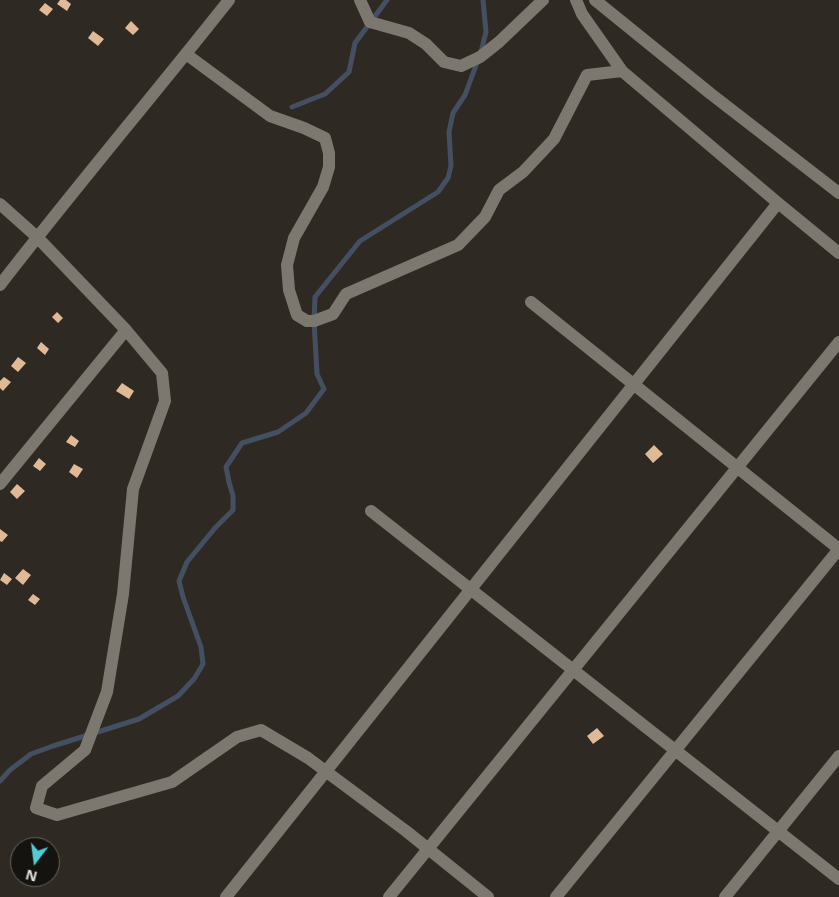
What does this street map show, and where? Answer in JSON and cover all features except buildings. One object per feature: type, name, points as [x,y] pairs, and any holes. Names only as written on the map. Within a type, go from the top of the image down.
[{"type":"street","points":[[0,285],[229,0]]},
{"type":"street","points":[[360,0],[370,22],[409,33],[426,44],[444,62],[461,66],[480,57],[543,0]]},
{"type":"street","points":[[576,0],[582,14],[622,71],[839,253]]},
{"type":"street","points":[[596,0],[711,94],[839,193]]},
{"type":"street","points":[[186,54],[270,116],[325,138],[329,153],[329,167],[322,187],[294,238],[287,265],[289,290],[297,315],[307,321],[314,321],[332,314],[346,294],[458,245],[485,217],[499,190],[523,172],[554,139],[587,75],[622,71]]},
{"type":"street","points":[[226,897],[778,203]]},
{"type":"street","points":[[0,204],[37,237],[126,330],[162,373],[164,401],[133,488],[123,594],[107,692],[85,750],[42,786],[36,808],[57,815],[172,782],[237,737],[261,730],[308,758],[428,848],[488,897]]},
{"type":"street","points":[[531,302],[839,549],[556,897]]},
{"type":"street","points":[[0,484],[126,330]]},
{"type":"street","points":[[389,897],[839,342]]},
{"type":"street","points":[[371,511],[839,879]]},
{"type":"street","points":[[725,897],[839,756]]},
{"type":"waterway","points":[[292,107],[325,94],[349,72],[355,43],[387,0]]},
{"type":"waterway","points":[[481,52],[486,32],[483,0]]},
{"type":"waterway","points":[[0,781],[10,770],[31,754],[139,719],[178,696],[194,679],[203,664],[201,647],[179,581],[187,562],[215,528],[233,510],[233,496],[226,467],[242,443],[278,432],[306,413],[324,389],[317,374],[314,321],[315,297],[360,241],[438,192],[448,178],[451,166],[449,132],[453,113],[465,95],[478,60]]}]
